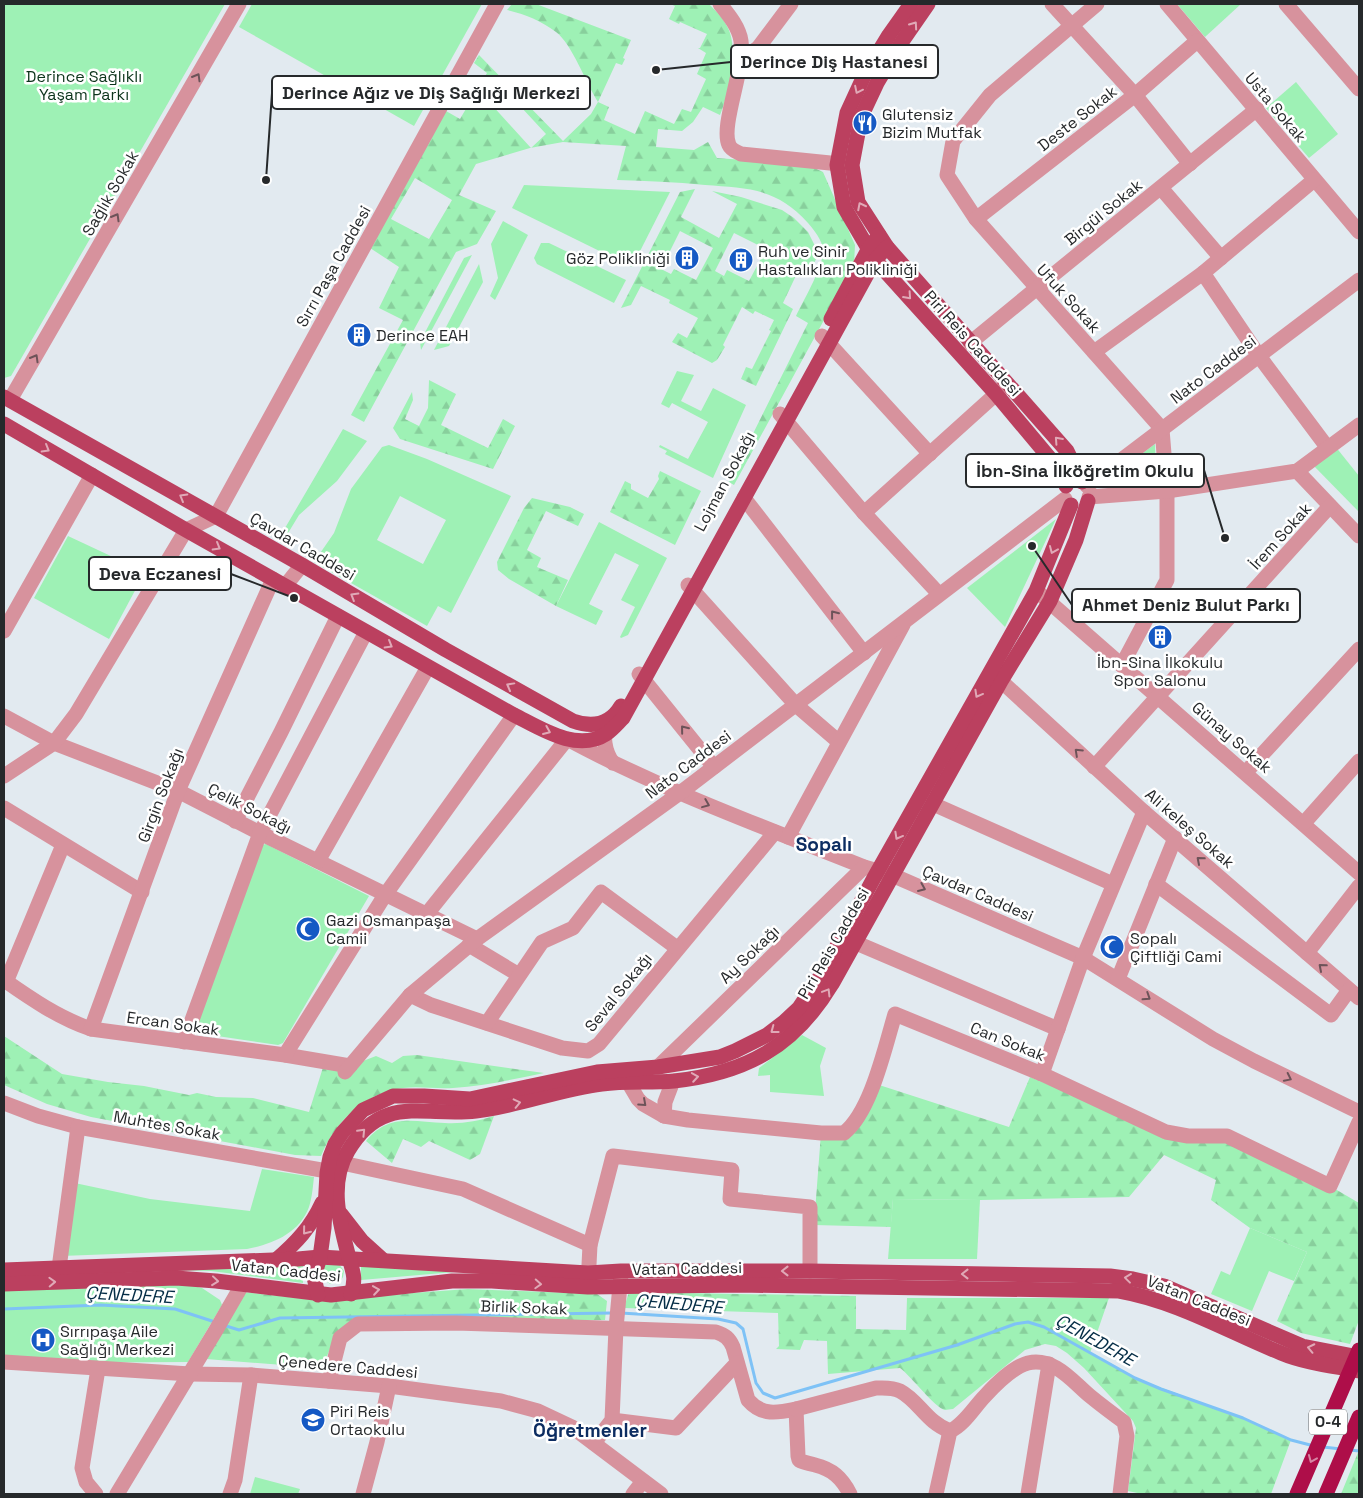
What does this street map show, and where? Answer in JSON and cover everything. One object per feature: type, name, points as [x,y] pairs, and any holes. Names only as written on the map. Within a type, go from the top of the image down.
[{"type":"highway","name":"O-4","points":[[1297,1494],[1359,1350]]},
{"type":"highway","name":"O-4","points":[[1326,1494],[1359,1417]]},
{"type":"main road","name":"Piri Reis Cadddesi","points":[[911,4],[864,76],[847,113],[844,207],[872,255],[1002,389],[1068,451],[1086,491]]},
{"type":"main road","name":"Piri Reis Cadddesi","points":[[928,4],[901,43],[877,83],[861,117],[844,165],[858,202],[883,241],[970,343],[1063,474],[1068,497]]},
{"type":"main road","name":"Lojman Sokağı","points":[[616,714],[642,677],[825,340],[872,255],[883,241]]},
{"type":"main road","name":"Çavdar Caddesi","points":[[7,398],[302,565],[446,650],[573,720],[591,725],[602,722],[616,714]]},
{"type":"main road","name":"Lojman Sokağı","points":[[691,587],[744,498],[783,417]]},
{"type":"main road","name":"Çavdar Caddesi","points":[[4,424],[186,530],[428,667],[544,730],[580,742],[589,741],[605,735],[622,718],[634,699]]},
{"type":"main road","points":[[1073,481],[1086,491],[1082,505],[1068,497],[1073,481]]},
{"type":"main road","name":"Piri Reis Caddesi","points":[[351,1294],[355,1278],[340,1225],[337,1198],[338,1181],[342,1163],[347,1152],[365,1128],[378,1120],[392,1112],[405,1110],[476,1111],[601,1084],[673,1081],[707,1076],[734,1069],[768,1052],[786,1039],[813,1012],[823,999],[854,942],[878,871],[933,804],[1001,681],[1050,601],[1076,540],[1086,491]]},
{"type":"main road","name":"Piri Reis Caddesi","points":[[318,1294],[314,1277],[320,1257],[324,1228],[327,1171],[335,1144],[353,1120],[364,1110],[393,1096],[470,1099],[585,1075],[616,1070],[658,1067],[720,1057],[753,1043],[784,1022],[799,1008],[822,974],[1036,591],[1068,497]]},
{"type":"main road","name":"Lojman Sokağı","points":[[634,699],[642,677]]},
{"type":"main road","points":[[276,1260],[306,1232],[316,1217],[325,1194]]},
{"type":"main road","points":[[338,1211],[362,1241],[384,1260]]},
{"type":"main road","name":"Vatan Caddesi","points":[[4,1270],[320,1257],[384,1260],[588,1280],[620,1292],[740,1285],[1120,1291],[1150,1297],[1282,1354],[1359,1371]]},
{"type":"main road","name":"Vatan Caddesi","points":[[4,1284],[176,1278],[318,1294],[351,1294],[452,1281],[588,1280],[621,1271],[1067,1275],[1133,1279],[1164,1286],[1302,1346],[1359,1357]]},
{"type":"street","name":"Sağlık Sokak","points":[[7,398],[239,4]]},
{"type":"street","name":"Sırrı Paşa Caddesi","points":[[216,516],[497,4]]},
{"type":"street","points":[[720,4],[736,28],[741,40],[742,58],[728,128],[729,146],[741,154],[844,165]]},
{"type":"street","points":[[742,58],[758,48],[791,4]]},
{"type":"street","points":[[1052,4],[1135,95],[1190,164]]},
{"type":"street","name":"Ufuk Sokak","points":[[1097,4],[990,95],[953,141],[947,175],[976,219],[1162,429]]},
{"type":"street","name":"Usta Sokak","points":[[1167,4],[1359,232]]},
{"type":"street","points":[[1286,4],[1359,89]]},
{"type":"street","name":"Deste Sokak","points":[[976,219],[1135,95],[1197,41]]},
{"type":"street","name":"Birgül Sokak","points":[[970,343],[1257,110]]},
{"type":"street","points":[[1094,352],[1203,273],[1314,180]]},
{"type":"street","points":[[1161,188],[1220,258]]},
{"type":"street","points":[[1203,273],[1258,356],[1327,447]]},
{"type":"street","name":"Nato Caddesi","points":[[1086,491],[1162,429],[1359,280]]},
{"type":"street","points":[[825,340],[930,454]]},
{"type":"street","points":[[864,513],[1002,389]]},
{"type":"street","points":[[783,417],[864,513],[939,594]]},
{"type":"street","points":[[1086,491],[1168,491],[1297,471],[1359,424]]},
{"type":"street","points":[[1122,665],[1167,580],[1168,491],[1162,429]]},
{"type":"street","points":[[1297,471],[1359,536]]},
{"type":"street","points":[[4,631],[92,475]]},
{"type":"street","name":"Nato Caddesi","points":[[348,1069],[410,995],[473,942],[680,793],[1068,497]]},
{"type":"street","points":[[744,498],[864,653]]},
{"type":"street","name":"İrem Sokak","points":[[1094,767],[1330,506]]},
{"type":"street","points":[[4,776],[54,743],[76,714],[186,530],[216,516]]},
{"type":"street","name":"Girgin Sokağı","points":[[92,1029],[178,791],[279,582],[302,565]]},
{"type":"street","points":[[691,587],[796,705],[839,742]]},
{"type":"street","name":"Günay Sokak","points":[[1036,591],[1050,601],[1359,872]]},
{"type":"street","points":[[235,821],[338,616]]},
{"type":"street","name":"Seval Sokağı","points":[[410,995],[432,1005],[562,1048],[582,1052],[588,1051],[599,1044],[677,948],[782,834],[839,742],[907,619]]},
{"type":"street","points":[[184,1042],[260,834],[366,632]]},
{"type":"street","points":[[1246,772],[1359,649]]},
{"type":"street","points":[[318,861],[428,667]]},
{"type":"street","points":[[642,677],[714,767]]},
{"type":"street","name":"Ali keleş Sokak","points":[[1001,681],[1144,812],[1354,994]]},
{"type":"street","points":[[613,763],[606,750],[605,735],[608,724],[616,714]]},
{"type":"street","points":[[286,1055],[385,895],[514,715]]},
{"type":"street","name":"Çelik Sokağı","points":[[4,716],[54,743],[178,791],[260,834],[426,915],[473,942],[519,975]]},
{"type":"street","points":[[426,915],[567,738]]},
{"type":"street","name":"Çavdar Caddesi","points":[[567,738],[613,763],[680,793],[878,871],[1083,958],[1213,1039],[1359,1112]]},
{"type":"street","points":[[1304,823],[1359,760]]},
{"type":"street","points":[[933,804],[1113,884]]},
{"type":"street","points":[[4,808],[142,892]]},
{"type":"street","points":[[1042,1074],[1083,958],[1144,812]]},
{"type":"street","points":[[1118,979],[1175,838]]},
{"type":"street","points":[[5,981],[63,845]]},
{"type":"street","name":"Ay Sokağı","points":[[658,1067],[878,871]]},
{"type":"street","points":[[1156,884],[1331,1015],[1354,994]]},
{"type":"street","points":[[1307,953],[1359,886]]},
{"type":"street","points":[[487,1023],[542,942],[573,928],[600,892],[677,948]]},
{"type":"street","points":[[854,942],[1058,1029]]},
{"type":"street","name":"Ercan Sokak","points":[[5,981],[46,1008],[92,1029],[286,1055],[348,1069]]},
{"type":"street","name":"Can Sokak","points":[[664,1116],[822,1133],[844,1133],[855,1124],[868,1100],[895,1014],[1042,1074],[1166,1132],[1188,1136],[1226,1136],[1330,1186],[1359,1122]]},
{"type":"street","points":[[582,1052],[585,1075]]},
{"type":"street","points":[[628,1082],[643,1104],[664,1116],[665,1102],[673,1081]]},
{"type":"street","name":"Muhtes Sokak","points":[[4,1103],[38,1116],[78,1127],[327,1171]]},
{"type":"street","points":[[59,1268],[78,1127]]},
{"type":"street","points":[[588,1280],[590,1245],[613,1156],[732,1170],[730,1199],[810,1207],[810,1272]]},
{"type":"street","points":[[342,1163],[463,1189],[590,1245]]},
{"type":"street","points":[[594,1443],[612,1420],[621,1271]]},
{"type":"street","points":[[117,1494],[242,1285]]},
{"type":"street","name":"Birlik Sokak","points":[[329,1381],[340,1338],[358,1324],[456,1322],[617,1324],[716,1332],[725,1335],[733,1347],[744,1392],[748,1400],[754,1406],[769,1413],[796,1409],[876,1388],[889,1388],[898,1390],[930,1420],[941,1428],[950,1431]]},
{"type":"street","name":"Çenedere Caddesi","points":[[4,1362],[98,1369],[251,1375],[329,1381],[388,1386],[501,1401],[554,1418],[572,1427],[662,1494]]},
{"type":"street","points":[[612,1420],[676,1428],[737,1363]]},
{"type":"street","points":[[936,1494],[950,1431],[959,1425],[988,1393],[1020,1366],[1029,1363],[1049,1364],[1068,1376],[1087,1394],[1124,1422],[1127,1436],[1120,1494]]},
{"type":"street","points":[[1028,1494],[1049,1364]]},
{"type":"street","points":[[96,1494],[86,1482],[82,1468],[98,1369]]},
{"type":"street","points":[[230,1494],[235,1480],[251,1375]]},
{"type":"street","points":[[363,1494],[377,1442],[388,1386]]},
{"type":"street","points":[[796,1409],[799,1460],[826,1468],[834,1473],[844,1481],[850,1494]]},
{"type":"street","points":[[633,1494],[643,1481]]},
{"type":"green space","name":"Derince Sağlıklı Yaşam Parkı","points":[[4,4],[225,4],[11,376],[4,378]]},
{"type":"green space","points":[[252,4],[482,4],[414,126],[239,27]]},
{"type":"green space","points":[[512,4],[536,4],[631,40],[622,65],[616,63],[598,102],[568,45],[562,38],[551,28],[539,21],[507,10]]},
{"type":"green space","points":[[670,4],[709,4],[728,28],[733,48],[732,72],[720,115],[703,107],[693,122],[682,131],[658,129],[656,147],[694,150],[708,142],[717,158],[808,165],[823,172],[855,245],[854,265],[734,485],[729,482],[808,323],[796,316],[821,264],[823,249],[815,232],[808,223],[796,211],[773,196],[748,189],[720,186],[617,180],[626,146],[563,142],[531,148],[476,164],[459,195],[496,211],[477,244],[456,252],[364,422],[351,415],[403,320],[379,308],[399,267],[367,246],[446,111],[460,119],[487,73],[474,63],[479,55],[563,141],[591,114],[598,102],[609,107],[604,120],[635,134],[645,111],[674,124],[682,109],[691,112],[706,79],[697,74],[706,53],[698,48],[700,48],[707,34],[669,19],[675,6]],"holes":[[[496,80],[546,134],[531,148],[481,93]],[[415,178],[452,200],[429,239],[391,219]]]},
{"type":"green space","points":[[1177,4],[1241,4],[1205,37]]},
{"type":"green space","points":[[1296,82],[1338,134],[1309,158],[1266,108]]},
{"type":"green space","points":[[524,185],[670,192],[632,267],[512,208]]},
{"type":"green space","points":[[695,189],[681,217],[719,238],[737,204],[712,191],[741,197],[782,210],[794,218],[808,232],[817,250],[816,259],[811,270],[801,265],[783,303],[793,309],[756,386],[741,379],[746,367],[752,369],[771,331],[769,330],[774,320],[755,311],[753,314],[742,307],[723,345],[725,347],[717,360],[712,363],[672,342],[678,333],[687,338],[698,318],[669,303],[670,300],[641,286],[631,305],[621,308],[680,192]],"holes":[[[680,231],[713,248],[696,280],[674,269],[671,274],[661,269]],[[734,233],[766,249],[749,281],[727,270],[724,276],[715,271]]]},
{"type":"green space","points":[[503,221],[528,235],[495,300],[490,296],[498,278],[491,244]]},
{"type":"green space","points":[[541,243],[549,243],[626,280],[614,303],[537,264],[534,258]]},
{"type":"green space","points":[[472,255],[421,350],[420,342],[464,258]]},
{"type":"green space","points":[[479,264],[483,282],[449,346],[434,350]]},
{"type":"green space","points":[[677,371],[694,375],[681,401],[701,411],[713,388],[746,405],[713,478],[665,454],[667,451],[659,447],[660,445],[688,459],[708,422],[672,403],[669,408],[661,404]]},
{"type":"green space","points":[[429,380],[456,394],[441,425],[488,448],[503,419],[515,426],[493,469],[400,439],[393,428],[412,392],[413,400],[405,419],[419,426],[428,408]]},
{"type":"green space","points":[[343,429],[367,441],[337,481],[299,515],[282,543],[278,540]]},
{"type":"green space","points":[[1155,444],[1156,479],[1097,487]]},
{"type":"green space","points":[[389,445],[427,459],[511,496],[451,613],[438,606],[427,626],[314,562],[334,533],[351,489],[382,447]],"holes":[[[400,496],[446,520],[423,564],[377,540]]]},
{"type":"green space","points":[[1335,446],[1359,476],[1359,512],[1312,464]]},
{"type":"green space","points":[[660,471],[701,491],[675,545],[610,512],[625,481],[631,484],[631,489],[648,498],[659,479]]},
{"type":"green space","points":[[532,498],[570,507],[584,514],[578,526],[546,511],[527,550],[541,558],[537,567],[568,580],[556,606],[509,579],[498,570],[497,562],[524,508]]},
{"type":"green space","points":[[1056,519],[1005,627],[967,588]]},
{"type":"green space","points":[[599,522],[667,558],[628,635],[621,638],[635,607],[621,600],[639,565],[615,553],[589,604],[603,611],[596,625],[556,606]]},
{"type":"green space","points":[[68,536],[145,572],[109,639],[34,598]]},
{"type":"green space","points":[[266,844],[369,896],[283,1043],[278,1045],[197,1033],[196,1029],[261,845]]},
{"type":"green space","points":[[802,1035],[826,1048],[820,1066],[824,1096],[770,1092],[770,1075],[758,1076],[759,1068]]},
{"type":"green space","points":[[4,1036],[62,1074],[144,1086],[189,1095],[197,1093],[216,1097],[253,1098],[309,1112],[325,1061],[350,1066],[376,1056],[392,1063],[403,1056],[417,1055],[544,1073],[465,1087],[409,1087],[389,1091],[376,1096],[353,1111],[334,1132],[321,1156],[295,1155],[91,1117],[47,1104],[4,1085]]},
{"type":"green space","points":[[1030,1077],[1166,1132],[1227,1136],[1330,1186],[1359,1203],[1359,1320],[1350,1344],[1301,1333],[1277,1321],[1307,1252],[1250,1228],[1211,1200],[1216,1180],[1164,1155],[1129,1197],[980,1200],[893,1199],[891,1227],[814,1225],[821,1133],[840,1134],[873,1083],[1009,1127]]},
{"type":"green space","points":[[494,1116],[480,1154],[470,1160],[429,1141],[421,1147],[403,1139],[392,1163],[366,1141],[384,1126],[402,1121],[458,1123]]},
{"type":"green space","points":[[262,1169],[314,1177],[309,1207],[304,1216],[292,1231],[275,1241],[247,1249],[61,1256],[70,1182],[150,1199],[250,1211]]},
{"type":"green space","points":[[893,1199],[980,1200],[977,1259],[888,1259]]},
{"type":"green space","points":[[1250,1228],[1307,1252],[1294,1281],[1269,1271],[1252,1311],[1211,1294],[1221,1271],[1230,1275]]},
{"type":"green space","points":[[361,1262],[466,1271],[361,1280]]},
{"type":"green space","points":[[303,1263],[303,1283],[211,1271],[173,1270]]},
{"type":"green space","points":[[326,1263],[339,1264],[344,1271],[340,1282],[330,1284],[323,1279],[321,1275]]},
{"type":"green space","points":[[185,1284],[202,1288],[220,1300],[222,1305],[188,1362],[4,1363],[4,1291]]},
{"type":"green space","points":[[468,1289],[597,1294],[607,1301],[605,1320],[352,1322],[335,1337],[322,1368],[206,1359],[243,1292],[316,1300]]},
{"type":"green space","points":[[629,1292],[856,1296],[856,1329],[906,1330],[907,1298],[1109,1298],[1090,1353],[1135,1378],[1243,1418],[1291,1440],[1271,1494],[1142,1494],[1128,1491],[1136,1428],[1133,1421],[1084,1368],[1056,1346],[1045,1344],[1025,1350],[953,1409],[945,1410],[935,1404],[900,1368],[828,1374],[827,1341],[804,1340],[800,1350],[776,1349],[779,1346],[778,1313],[624,1308]]},
{"type":"green space","points":[[1359,1450],[1359,1494],[1341,1494]]},
{"type":"green space","points":[[255,1477],[300,1489],[298,1494],[250,1494]]},
{"type":"waterway","name":"ÇENEDERE","points":[[4,1309],[100,1305],[175,1309],[215,1322]]},
{"type":"waterway","name":"ÇENEDERE","points":[[223,1325],[239,1330],[280,1318],[612,1313]]},
{"type":"waterway","name":"ÇENEDERE","points":[[621,1313],[718,1319],[736,1323],[743,1329],[756,1383],[763,1393],[775,1398],[957,1345],[1015,1324],[1028,1322],[1044,1327],[1135,1378],[1243,1418],[1291,1440],[1314,1446]]},
{"type":"waterway","name":"ÇENEDERE","points":[[1323,1447],[1341,1449]]},
{"type":"waterway","name":"ÇENEDERE","points":[[1350,1450],[1359,1451]]},
{"type":"place","name":"Derince Diş Hastanesi","points":[[656,70]]},
{"type":"place","name":"Glutensiz Bizim Mutfak","points":[[865,123]]},
{"type":"place","name":"Derince Ağız ve Diş Sağlığı Merkezi","points":[[266,180]]},
{"type":"place","name":"Göz Polikliniği","points":[[687,258]]},
{"type":"place","name":"Ruh ve Sinir Hastalıkları Polikliniği","points":[[741,260]]},
{"type":"place","name":"Derince EAH","points":[[359,335]]},
{"type":"place","name":"İbn-Sina İlköğretim Okulu","points":[[1225,538]]},
{"type":"place","name":"Ahmet Deniz Bulut Parkı","points":[[1032,546]]},
{"type":"place","name":"Deva Eczanesi","points":[[294,598]]},
{"type":"place","name":"İbn-Sina İlkokulu Spor Salonu","points":[[1160,637]]},
{"type":"place","name":"Gazi Osmanpaşa Camii","points":[[308,929]]},
{"type":"place","name":"Sopalı Çiftliği Cami","points":[[1112,947]]},
{"type":"place","name":"Sırrıpaşa Aile Sağlığı Merkezi","points":[[43,1340]]},
{"type":"place","name":"Piri Reis Ortaokulu","points":[[313,1420]]},
{"type":"district","name":"Sopalı","points":[[824,844]]},
{"type":"district","name":"Öğretmenler","points":[[590,1430]]}]
